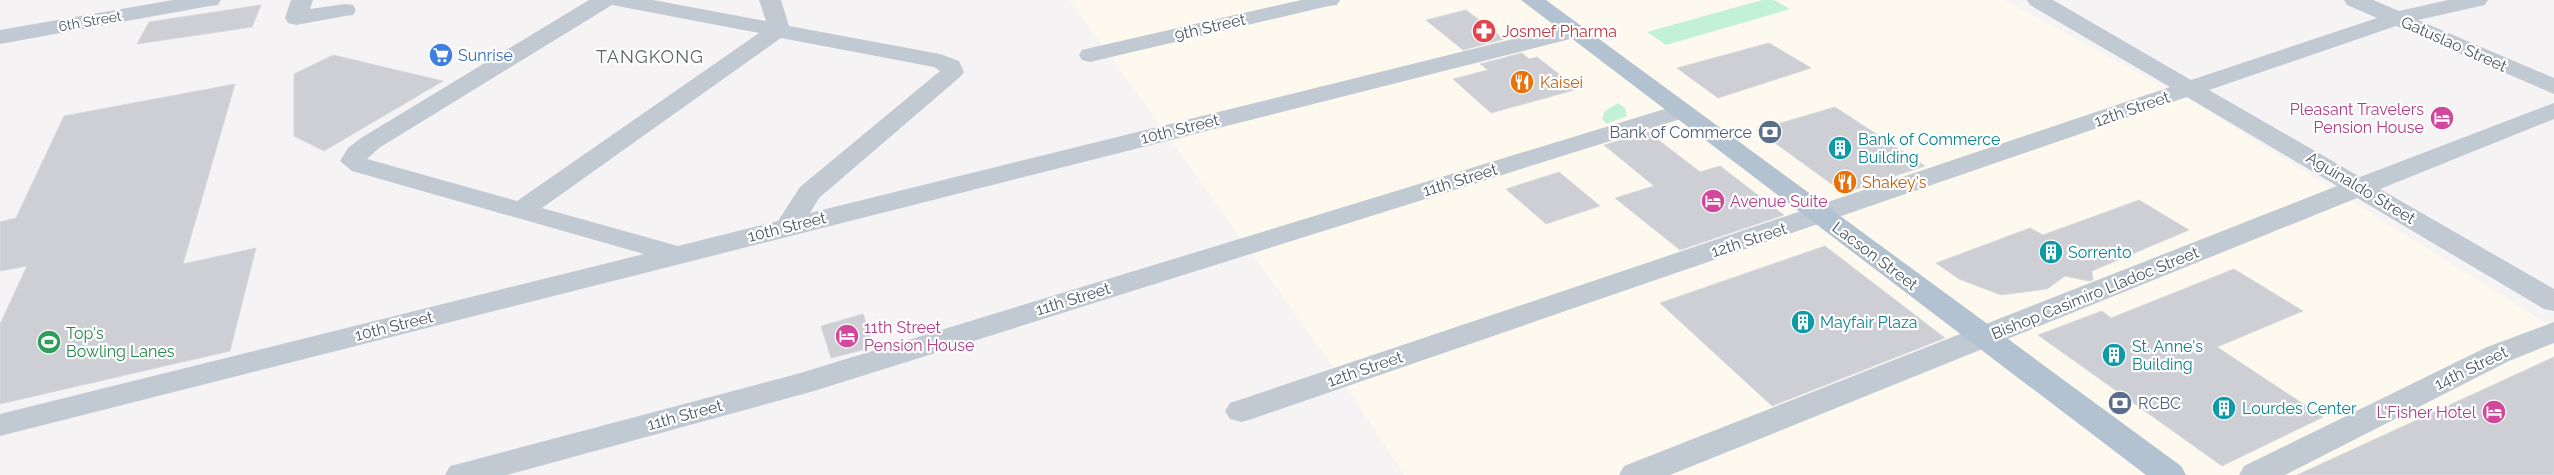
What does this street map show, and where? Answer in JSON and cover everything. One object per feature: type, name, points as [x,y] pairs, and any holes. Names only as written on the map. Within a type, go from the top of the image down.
[{"type":"main road","name":"Lacson Street","points":[[1532,0],[2169,475]]},
{"type":"street","name":"6th Street","points":[[0,37],[210,0]]},
{"type":"street","points":[[302,0],[296,18],[346,10]]},
{"type":"street","points":[[604,0],[370,142],[357,153],[353,161],[361,166],[677,255]]},
{"type":"street","points":[[619,0],[940,61],[951,66],[952,72],[809,194],[789,226]]},
{"type":"street","points":[[770,0],[779,29]]},
{"type":"street","name":"9th Street","points":[[1090,55],[1329,0]]},
{"type":"street","name":"Aguinaldo Street","points":[[2038,0],[2193,88],[2554,302]]},
{"type":"street","name":"Gatuslao Street","points":[[2355,0],[2554,87]]},
{"type":"street","name":"12th Street","points":[[1242,411],[1821,216],[2397,18],[2477,0]]},
{"type":"street","points":[[520,212],[779,29]]},
{"type":"street","name":"10th Street","points":[[0,425],[1574,31]]},
{"type":"street","name":"Bishop Casimiro Lladoc Street","points":[[1636,475],[2554,110]]},
{"type":"street","name":"11th Street","points":[[462,475],[803,383],[1681,111]]},
{"type":"street","name":"14th Street","points":[[2256,475],[2498,354],[2554,332]]},
{"type":"shaded area","points":[[1070,0],[2005,0],[2200,106],[2554,328],[2554,475],[1404,475],[1337,372]]},
{"type":"green space","points":[[1762,0],[1774,0],[1790,9],[1666,45],[1647,32]]},
{"type":"green space","points":[[1618,103],[1625,108],[1627,116],[1606,124],[1602,118],[1605,111]]},
{"type":"building","points":[[261,5],[252,27],[137,44],[149,22]]},
{"type":"building","points":[[1466,10],[1504,39],[1463,50],[1426,20]]},
{"type":"building","points":[[1769,43],[1811,68],[1718,98],[1677,68]]},
{"type":"building","name":"Kaisei","points":[[1522,53],[1529,59],[1537,57],[1578,89],[1491,113],[1453,79],[1488,70],[1480,64]]},
{"type":"building","points":[[333,55],[443,81],[324,151],[294,136],[294,74]]},
{"type":"building","points":[[235,84],[183,264],[256,248],[230,351],[0,404],[0,324],[27,266],[0,271],[0,222],[16,218],[64,116]]},
{"type":"building","name":"Bank of Commerce Building","points":[[1835,107],[1925,166],[1844,193],[1757,130]]},
{"type":"building","points":[[1648,132],[1700,172],[1720,166],[1784,215],[1680,250],[1615,198],[1654,186],[1604,145]]},
{"type":"building","points":[[1559,172],[1600,206],[1546,224],[1506,189]]},
{"type":"building","name":"Sorrento","points":[[2139,200],[2189,230],[2092,271],[2093,280],[2089,281],[2065,276],[2047,289],[2001,295],[1959,279],[1936,263],[2030,228],[2043,235]]},
{"type":"building","name":"Mayfair Plaza","points":[[1825,246],[1945,338],[1772,406],[1660,303]]},
{"type":"building","points":[[2234,269],[2303,311],[2217,347],[2323,417],[2222,466],[2038,335],[2102,311],[2111,318]]},
{"type":"building","name":"11th Street Pension House","points":[[863,314],[874,347],[831,358],[821,326]]},
{"type":"building","name":"L'Fisher Hotel","points":[[2554,357],[2554,475],[2297,475]]},
{"type":"place","name":"Josmef Pharma","points":[[1484,31]]},
{"type":"place","name":"Sunrise","points":[[441,55]]},
{"type":"place","name":"Kaisei","points":[[1522,82]]},
{"type":"place","name":"Pleasant Travelers Pension House","points":[[2442,118]]},
{"type":"place","name":"Bank of Commerce","points":[[1770,132]]},
{"type":"place","name":"Bank of Commerce Building","points":[[1840,148]]},
{"type":"place","name":"Shakey's","points":[[1845,182]]},
{"type":"place","name":"Avenue Suite","points":[[1713,201]]},
{"type":"place","name":"Sorrento","points":[[2051,252]]},
{"type":"place","name":"Mayfair Plaza","points":[[1803,322]]},
{"type":"place","name":"11th Street Pension House","points":[[847,336]]},
{"type":"place","name":"Top's Bowling Lanes","points":[[49,342]]},
{"type":"place","name":"St. Anne's Building","points":[[2114,355]]},
{"type":"place","name":"RCBC","points":[[2120,403]]},
{"type":"place","name":"Lourdes Center","points":[[2224,408]]},
{"type":"place","name":"L'Fisher Hotel","points":[[2494,412]]},
{"type":"district","name":"TANGKONG","points":[[650,56]]}]
